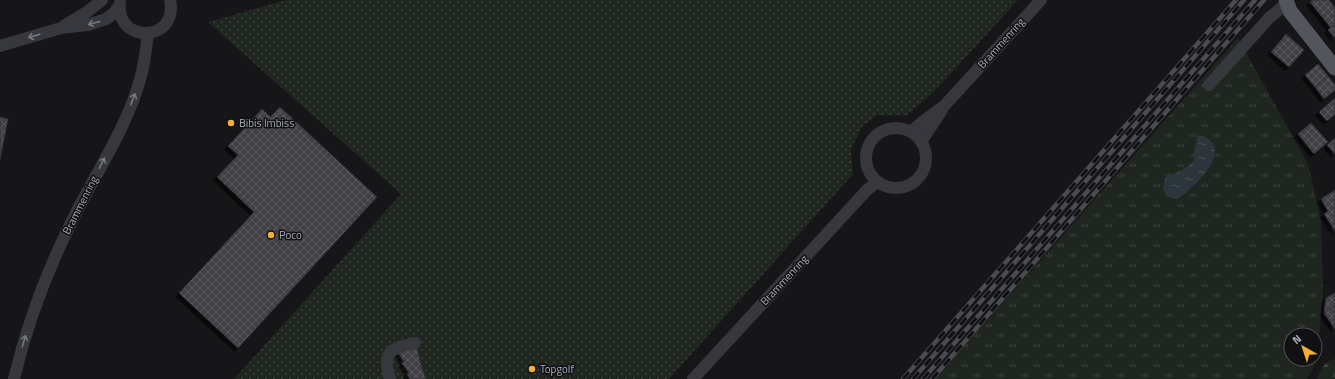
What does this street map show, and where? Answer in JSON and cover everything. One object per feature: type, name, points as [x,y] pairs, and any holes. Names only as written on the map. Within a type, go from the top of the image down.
[{"type":"main road","points":[[1286,2],[1304,29],[1335,68]]},
{"type":"street","points":[[62,28],[102,0]]},
{"type":"street","points":[[120,3],[121,17],[128,27],[140,33],[148,34],[158,31],[168,21],[171,13],[171,0]]},
{"type":"street","name":"Brammenring","points":[[921,142],[945,105],[1041,0]]},
{"type":"street","points":[[1209,85],[1269,18],[1286,2]]},
{"type":"street","points":[[0,46],[62,28],[88,25],[106,19],[113,14],[120,3]]},
{"type":"street","name":"Brammenring","points":[[14,379],[20,352],[31,317],[50,267],[71,222],[133,102],[142,74],[148,34]]},
{"type":"street","name":"Brammenring","points":[[911,132],[945,105]]},
{"type":"street","points":[[897,128],[906,129],[921,142],[925,153],[925,165],[921,175],[913,182],[899,188],[888,187],[877,182],[870,173],[866,163],[867,152],[872,141],[886,130],[897,128]]},
{"type":"street","name":"Brammenring","points":[[693,379],[867,190],[877,182]]},
{"type":"street","points":[[390,379],[386,360],[390,353],[396,348],[415,343]]},
{"type":"green space","points":[[286,0],[1018,0],[934,92],[907,115],[877,115],[862,127],[851,149],[853,174],[669,379],[234,379],[401,194],[208,22]]},
{"type":"green space","points":[[1238,38],[1308,164],[1321,221],[1323,295],[1320,327],[1283,327],[1283,367],[1314,367],[1307,379],[935,379]]},
{"type":"green space","points":[[1335,359],[1335,379],[1317,379],[1323,366]]},
{"type":"water","points":[[1199,135],[1208,138],[1214,145],[1215,152],[1213,160],[1203,176],[1189,190],[1177,199],[1171,198],[1163,190],[1165,178],[1184,169],[1194,161],[1194,152],[1197,137]]},
{"type":"building","points":[[1313,0],[1329,0],[1335,8],[1335,25],[1331,28],[1310,2]]},
{"type":"building","points":[[1335,25],[1335,38],[1328,30]]},
{"type":"building","points":[[1286,34],[1304,50],[1289,67],[1271,52]]},
{"type":"building","points":[[1318,64],[1328,76],[1315,87],[1305,75]]},
{"type":"building","points":[[1328,76],[1335,85],[1335,90],[1324,99],[1315,87]]},
{"type":"building","points":[[1335,98],[1335,114],[1327,121],[1319,112]]},
{"type":"building","points":[[280,107],[377,197],[238,348],[179,293],[254,212],[217,177],[238,155],[228,146],[262,109],[270,117]]},
{"type":"building","points":[[0,117],[8,119],[0,160]]},
{"type":"building","points":[[1311,123],[1328,142],[1314,154],[1298,134]]},
{"type":"building","points":[[1335,138],[1335,154],[1327,145]]},
{"type":"building","points":[[1335,190],[1335,231],[1324,214],[1328,211],[1321,199]]},
{"type":"building","points":[[1335,293],[1335,306],[1324,313],[1326,298]]},
{"type":"building","points":[[1335,306],[1335,329],[1324,313]]},
{"type":"building","points":[[417,348],[426,379],[410,379],[407,374],[409,373],[402,363],[404,362],[398,352]]},
{"type":"railway","points":[[903,379],[1236,0]]},
{"type":"railway","points":[[913,379],[1244,0]]},
{"type":"railway","points":[[923,379],[1255,0]]},
{"type":"railway","points":[[932,379],[1264,0]]},
{"type":"place","name":"Bibis Imbiss","points":[[231,123]]},
{"type":"place","name":"Poco","points":[[271,235]]},
{"type":"place","name":"Topgolf","points":[[532,369]]}]
